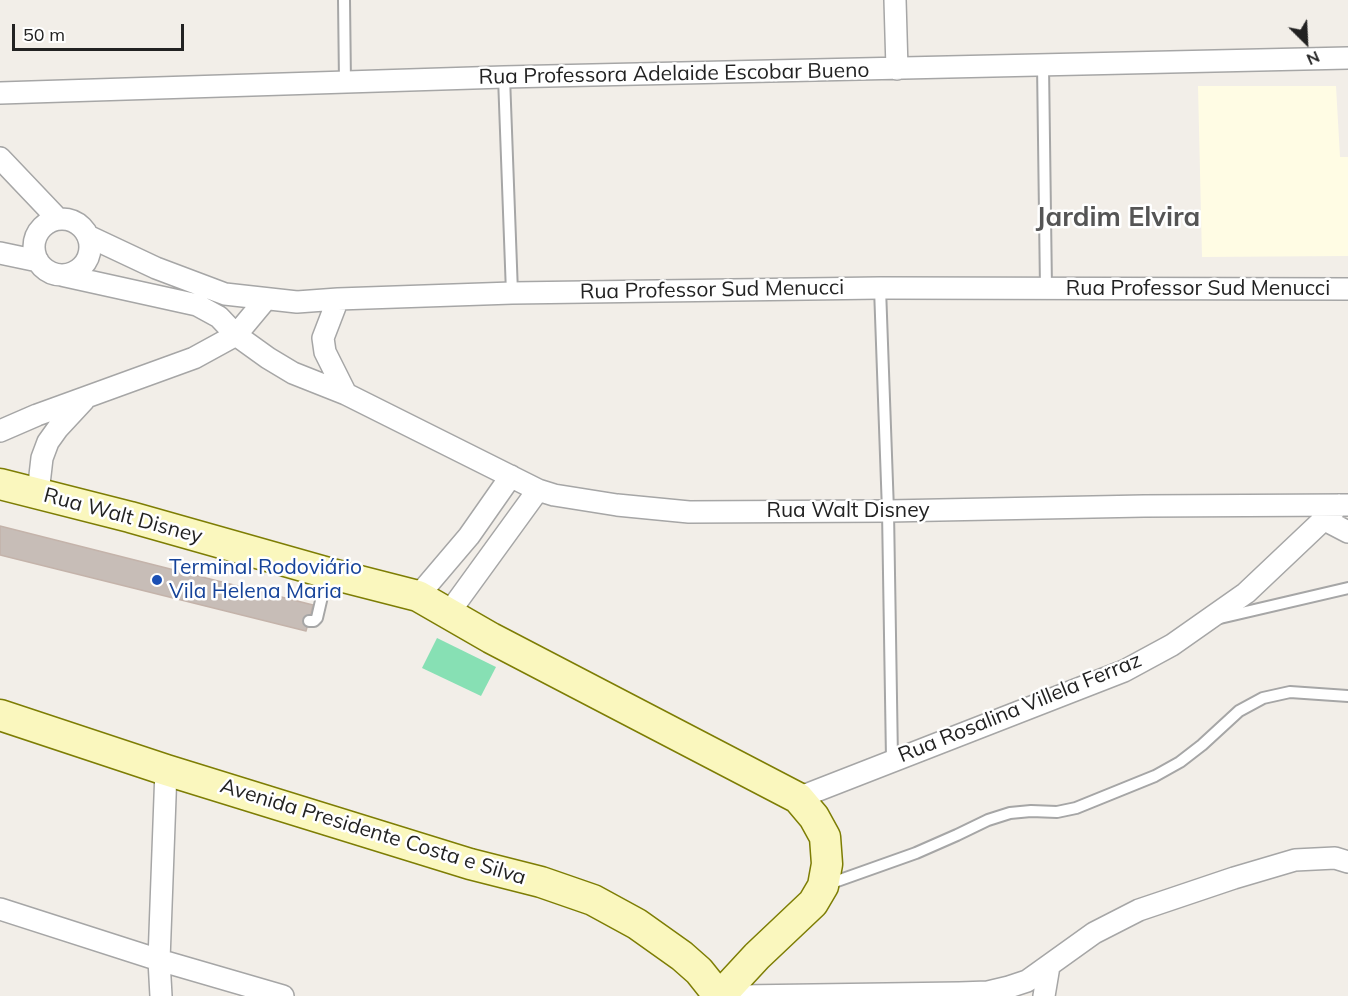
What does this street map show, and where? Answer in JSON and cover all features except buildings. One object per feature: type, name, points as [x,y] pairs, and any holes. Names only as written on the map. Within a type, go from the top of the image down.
[{"type":"street","points":[[895,0],[897,69]]},
{"type":"street","name":"Rua Professora Adelaide Escobar Bueno","points":[[0,93],[504,77],[1348,58]]},
{"type":"street","points":[[0,158],[58,219]]},
{"type":"street","points":[[58,219],[76,222],[88,237],[90,246],[85,263],[69,274],[51,273],[43,268],[34,253],[36,235],[49,221],[58,219]]},
{"type":"street","name":"Rua Professor Sud Menucci","points":[[88,237],[156,268],[225,294],[297,302],[512,293],[880,288],[1348,289]]},
{"type":"street","points":[[0,253],[38,261]]},
{"type":"street","name":"Rua Walt Disney","points":[[61,275],[197,306],[219,317],[236,335],[293,373],[346,394],[538,490],[554,495],[617,505],[689,512],[1344,505]]},
{"type":"street","points":[[0,431],[37,415],[194,358],[236,335],[266,299]]},
{"type":"street","points":[[338,299],[323,338],[325,352],[346,394]]},
{"type":"street","points":[[38,493],[42,458],[48,442],[87,397]]},
{"type":"street","points":[[418,596],[469,536],[511,476]]},
{"type":"street","name":"Rua Walt Disney","points":[[0,484],[418,596],[448,614]]},
{"type":"street","points":[[538,490],[448,614],[580,686],[798,798],[814,817],[825,837],[827,864],[823,886],[813,903],[757,956],[720,996]]},
{"type":"street","name":"Rua Rosalina Villela Ferraz","points":[[798,798],[892,759],[1124,671],[1172,645],[1246,593],[1323,519],[1344,505]]},
{"type":"street","points":[[1323,519],[1348,532]]},
{"type":"street","name":"Avenida Presidente Costa e Silva","points":[[0,715],[166,770],[470,864],[541,882],[593,900],[636,924],[682,956],[699,971],[720,996]]},
{"type":"street","points":[[161,996],[159,960],[166,770]]},
{"type":"street","points":[[741,996],[988,992],[1027,981],[1094,933],[1139,910],[1295,860],[1335,858],[1348,862]]},
{"type":"street","points":[[0,909],[159,960],[283,996]]},
{"type":"street","points":[[1044,996],[1049,966]]},
{"type":"lane","points":[[344,0],[345,82]]},
{"type":"lane","points":[[1043,65],[1046,289]]},
{"type":"lane","points":[[504,77],[512,293]]},
{"type":"lane","points":[[880,288],[888,511],[892,759]]},
{"type":"lane","points":[[309,621],[317,618],[328,573]]},
{"type":"lane","points":[[1208,621],[1348,588]]},
{"type":"lane","points":[[823,886],[916,853],[988,820],[1010,813],[1056,812],[1076,808],[1155,776],[1202,746],[1239,711],[1263,699],[1290,692],[1348,696]]},
{"type":"shaded area","points":[[1198,86],[1336,86],[1340,157],[1348,157],[1348,256],[1202,257]]},
{"type":"green space","points":[[437,638],[496,667],[481,696],[422,668]]},
{"type":"place","name":"Terminal Rodoviário Vila Helena Maria","points":[[157,580]]},
{"type":"district","name":"Jardim Elvira","points":[[1118,218]]}]
